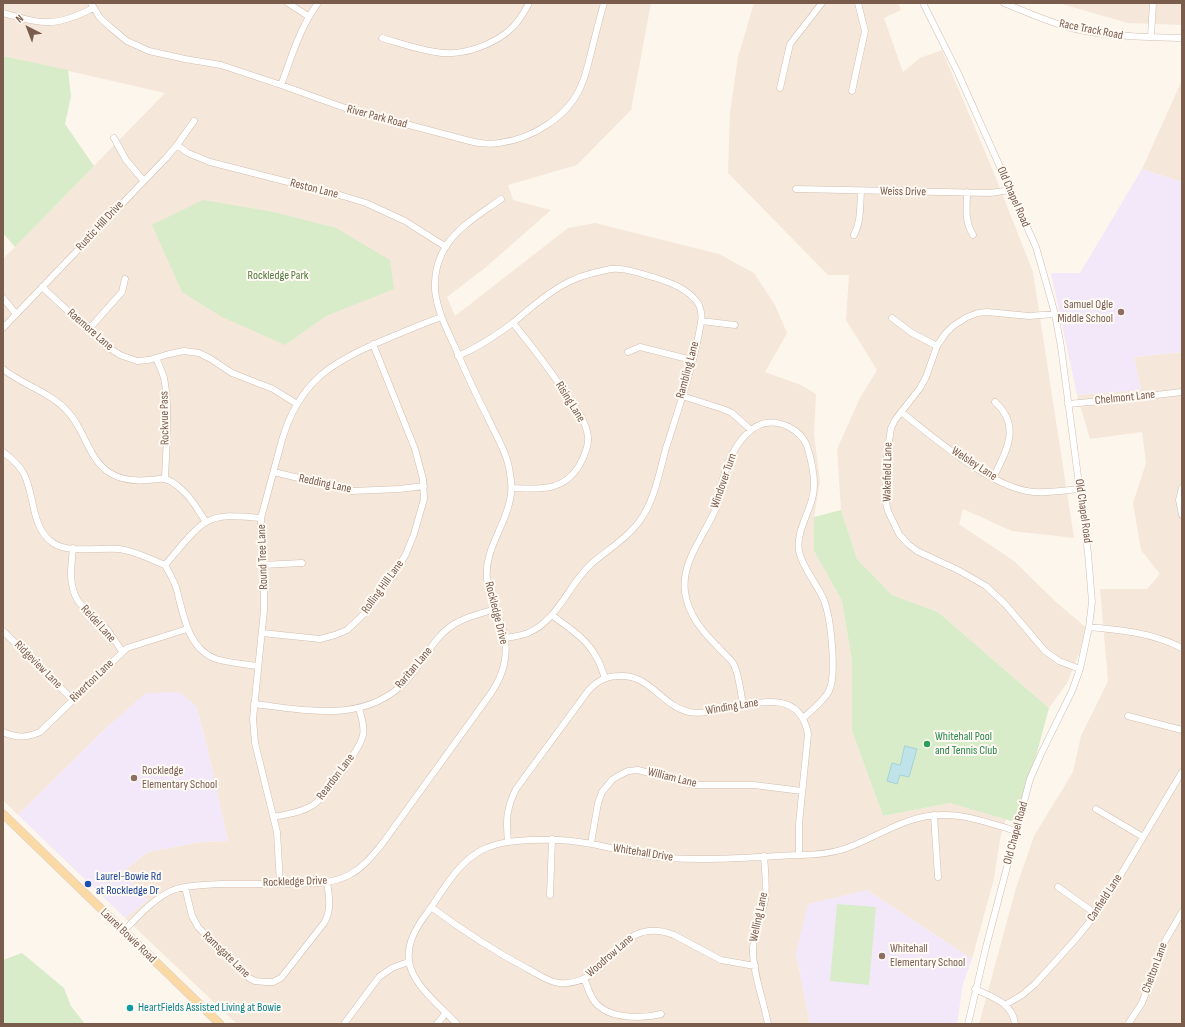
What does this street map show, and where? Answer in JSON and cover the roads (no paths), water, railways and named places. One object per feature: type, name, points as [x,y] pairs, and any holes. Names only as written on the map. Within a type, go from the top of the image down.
[{"type":"main road","name":"Laurel Bowie Road","points":[[3,814],[220,1024]]},
{"type":"street","points":[[288,3],[308,16]]},
{"type":"street","points":[[281,84],[308,16],[318,3]]},
{"type":"street","points":[[382,38],[436,52],[465,52],[491,42],[514,26],[529,3]]},
{"type":"street","name":"River Park Road","points":[[92,5],[110,27],[127,40],[149,51],[221,65],[281,84],[352,110],[484,144],[519,139],[543,128],[573,101],[585,77],[604,3]]},
{"type":"street","points":[[780,88],[790,44],[822,3]]},
{"type":"street","points":[[852,91],[865,31],[858,3]]},
{"type":"street","name":"Race Track Road","points":[[1004,3],[1046,20],[1070,27],[1117,36],[1182,38]]},
{"type":"street","points":[[1151,36],[1153,3]]},
{"type":"street","points":[[3,13],[32,21],[48,23],[66,20],[92,5]]},
{"type":"street","name":"Old Chapel Road","points":[[926,5],[1011,190],[1040,259],[1056,314],[1091,574],[1092,602],[1090,627],[1080,669],[1072,691],[1030,779],[975,989],[968,1024]]},
{"type":"street","name":"Rustic Hill Drive","points":[[3,328],[177,145],[194,121]]},
{"type":"street","points":[[114,138],[126,160],[143,180]]},
{"type":"street","name":"Reston Lane","points":[[177,145],[188,153],[210,162],[366,203],[405,221],[446,247]]},
{"type":"street","name":"Weiss Drive","points":[[796,189],[990,193],[1011,190]]},
{"type":"street","points":[[854,235],[858,228],[860,217],[861,191]]},
{"type":"street","points":[[967,192],[967,221],[968,227],[973,235]]},
{"type":"street","name":"Rockledge Drive","points":[[124,931],[162,896],[175,889],[213,884],[327,882],[341,878],[361,867],[373,856],[382,844],[500,680],[504,665],[504,638],[488,586],[487,570],[490,554],[509,505],[512,488],[508,462],[441,317],[436,298],[435,281],[437,268],[446,247],[458,232],[501,199]]},
{"type":"street","name":"Rambling Lane","points":[[458,356],[487,341],[564,284],[595,273],[615,269],[660,280],[687,292],[699,306],[702,316],[682,396],[653,494],[644,514],[627,534],[589,566],[552,615],[536,629],[518,636],[504,638]]},
{"type":"street","points":[[89,329],[122,292],[125,279]]},
{"type":"street","name":"Raemore Lane","points":[[42,288],[114,351],[126,358],[142,361],[184,351],[199,353],[211,359],[227,371],[273,389],[297,404]]},
{"type":"street","points":[[3,298],[16,314]]},
{"type":"street","name":"Wakefield Lane","points":[[1056,314],[1029,316],[1015,316],[987,312],[973,314],[967,316],[945,334],[937,346],[920,388],[901,412],[891,428],[889,436],[885,494],[888,511],[903,540],[917,551],[958,570],[986,586],[1005,604],[1045,651],[1059,661],[1080,669]]},
{"type":"street","name":"Round Tree Lane","points":[[280,884],[277,832],[255,743],[253,719],[262,634],[264,593],[261,518],[286,428],[297,404],[307,390],[327,370],[342,359],[373,344],[441,317]]},
{"type":"street","points":[[892,318],[912,333],[937,346]]},
{"type":"street","points":[[701,321],[735,325]]},
{"type":"street","name":"Rising Lane","points":[[512,488],[544,489],[551,488],[565,481],[573,474],[583,458],[588,438],[585,424],[570,399],[539,355],[513,323]]},
{"type":"street","name":"Rolling Hill Lane","points":[[262,634],[325,638],[342,632],[355,624],[370,607],[401,565],[418,521],[424,499],[424,486],[420,463],[373,344]]},
{"type":"street","points":[[628,352],[640,347],[692,360]]},
{"type":"street","name":"Rockvue Pass","points":[[156,358],[163,373],[165,388],[165,479]]},
{"type":"street","points":[[3,369],[18,380],[46,394],[69,413],[83,434],[99,463],[111,474],[128,479],[165,479],[184,491],[206,522]]},
{"type":"street","name":"Chelmont Lane","points":[[1068,404],[1182,392]]},
{"type":"street","points":[[682,396],[723,409],[738,418],[751,430]]},
{"type":"street","points":[[993,478],[1005,453],[1010,435],[1007,417],[995,402]]},
{"type":"street","name":"Welsley Lane","points":[[901,412],[967,462],[993,478],[1020,490],[1033,492],[1080,489]]},
{"type":"street","name":"Windover Turn","points":[[743,706],[734,665],[707,635],[692,615],[687,601],[685,584],[686,569],[716,508],[726,470],[730,459],[739,444],[751,430],[769,423],[778,423],[790,428],[800,435],[806,443],[814,482],[813,496],[801,533],[799,550],[826,606],[830,623],[832,683],[828,693],[813,710],[803,718]]},
{"type":"street","points":[[3,452],[24,473],[42,532],[54,544],[61,547],[73,548],[121,549],[165,565],[173,580],[187,629],[198,647],[210,656],[225,661],[258,666]]},
{"type":"street","name":"Redding Lane","points":[[274,472],[352,491],[399,489],[424,486]]},
{"type":"street","points":[[1182,488],[1179,500],[1182,515]]},
{"type":"street","points":[[165,565],[206,522],[223,517],[261,518]]},
{"type":"street","name":"Reidel Lane","points":[[73,548],[71,578],[75,596],[87,613],[105,627],[122,651]]},
{"type":"street","points":[[262,565],[302,563]]},
{"type":"street","name":"Raritan Lane","points":[[254,704],[328,711],[359,708],[383,699],[398,688],[412,674],[439,637],[453,625],[461,620],[495,609]]},
{"type":"street","points":[[552,615],[590,648],[595,655],[605,678]]},
{"type":"street","points":[[1090,627],[1143,633],[1162,638],[1181,646]]},
{"type":"street","name":"Riverton Lane","points":[[3,732],[19,737],[36,734],[43,730],[122,651],[133,646],[187,629]]},
{"type":"street","name":"Ridgeview Lane","points":[[3,631],[73,700]]},
{"type":"street","name":"Winding Lane","points":[[508,842],[506,817],[509,805],[516,789],[582,697],[595,684],[605,678],[623,675],[640,680],[675,706],[688,712],[708,712],[767,701],[777,701],[797,710],[803,718]]},
{"type":"street","name":"Reardon Lane","points":[[274,817],[297,812],[309,807],[318,802],[328,790],[362,741],[363,728],[359,708]]},
{"type":"street","points":[[1128,716],[1182,730]]},
{"type":"street","points":[[799,855],[799,824],[808,734],[803,718]]},
{"type":"street","name":"William Lane","points":[[590,843],[602,792],[612,780],[628,771],[638,770],[694,785],[754,785],[802,791]]},
{"type":"street","name":"Canfield Lane","points":[[1005,1005],[1022,995],[1035,984],[1096,914],[1182,772]]},
{"type":"street","points":[[1096,809],[1143,837]]},
{"type":"street","points":[[934,815],[938,877]]},
{"type":"street","name":"Whitehall Drive","points":[[457,1024],[416,980],[408,962],[409,942],[417,926],[456,873],[469,859],[484,849],[495,845],[508,842],[552,839],[590,843],[668,858],[764,856],[836,852],[911,820],[934,815],[962,817],[1016,831]]},
{"type":"street","points":[[550,895],[552,839]]},
{"type":"street","name":"Welling Lane","points":[[764,856],[766,889],[764,904],[753,946],[755,966],[768,1024]]},
{"type":"street","name":"Ramsgate Lane","points":[[185,887],[192,916],[198,927],[249,978],[255,981],[266,982],[278,979],[284,974],[327,918],[329,906],[327,882]]},
{"type":"street","points":[[1058,887],[1096,914]]},
{"type":"street","name":"Woodrow Lane","points":[[431,907],[501,955],[554,982],[565,983],[584,979],[631,936],[649,930],[665,931],[721,960],[755,966]]},
{"type":"street","name":"Chelton Lane","points":[[1128,1024],[1142,1003],[1165,941],[1182,912]]},
{"type":"street","points":[[344,1024],[379,977],[392,968],[408,962]]},
{"type":"street","points":[[584,979],[596,1003],[608,1012],[646,1017],[661,1014]]},
{"type":"street","points":[[975,989],[1005,1005],[1013,1014],[1015,1024]]},
{"type":"street","points":[[437,1024],[446,1013]]},
{"type":"water","points":[[905,746],[917,749],[909,777],[900,775],[897,784],[887,781],[892,763],[900,765]]},
{"type":"place","name":"Samuel Ogle Middle School","points":[[1121,312]]},
{"type":"place","name":"Whitehall Pool and Tennis Club","points":[[927,744]]},
{"type":"place","name":"Rockledge Elementary School","points":[[134,778]]},
{"type":"place","name":"Laurel-Bowie Rd at Rockledge Dr","points":[[88,884]]},
{"type":"place","name":"Whitehall Elementary School","points":[[882,956]]},
{"type":"place","name":"HeartFields Assisted Living at Bowie","points":[[130,1008]]},
{"type":"park label","name":"Rockledge Park","points":[[278,276]]}]
